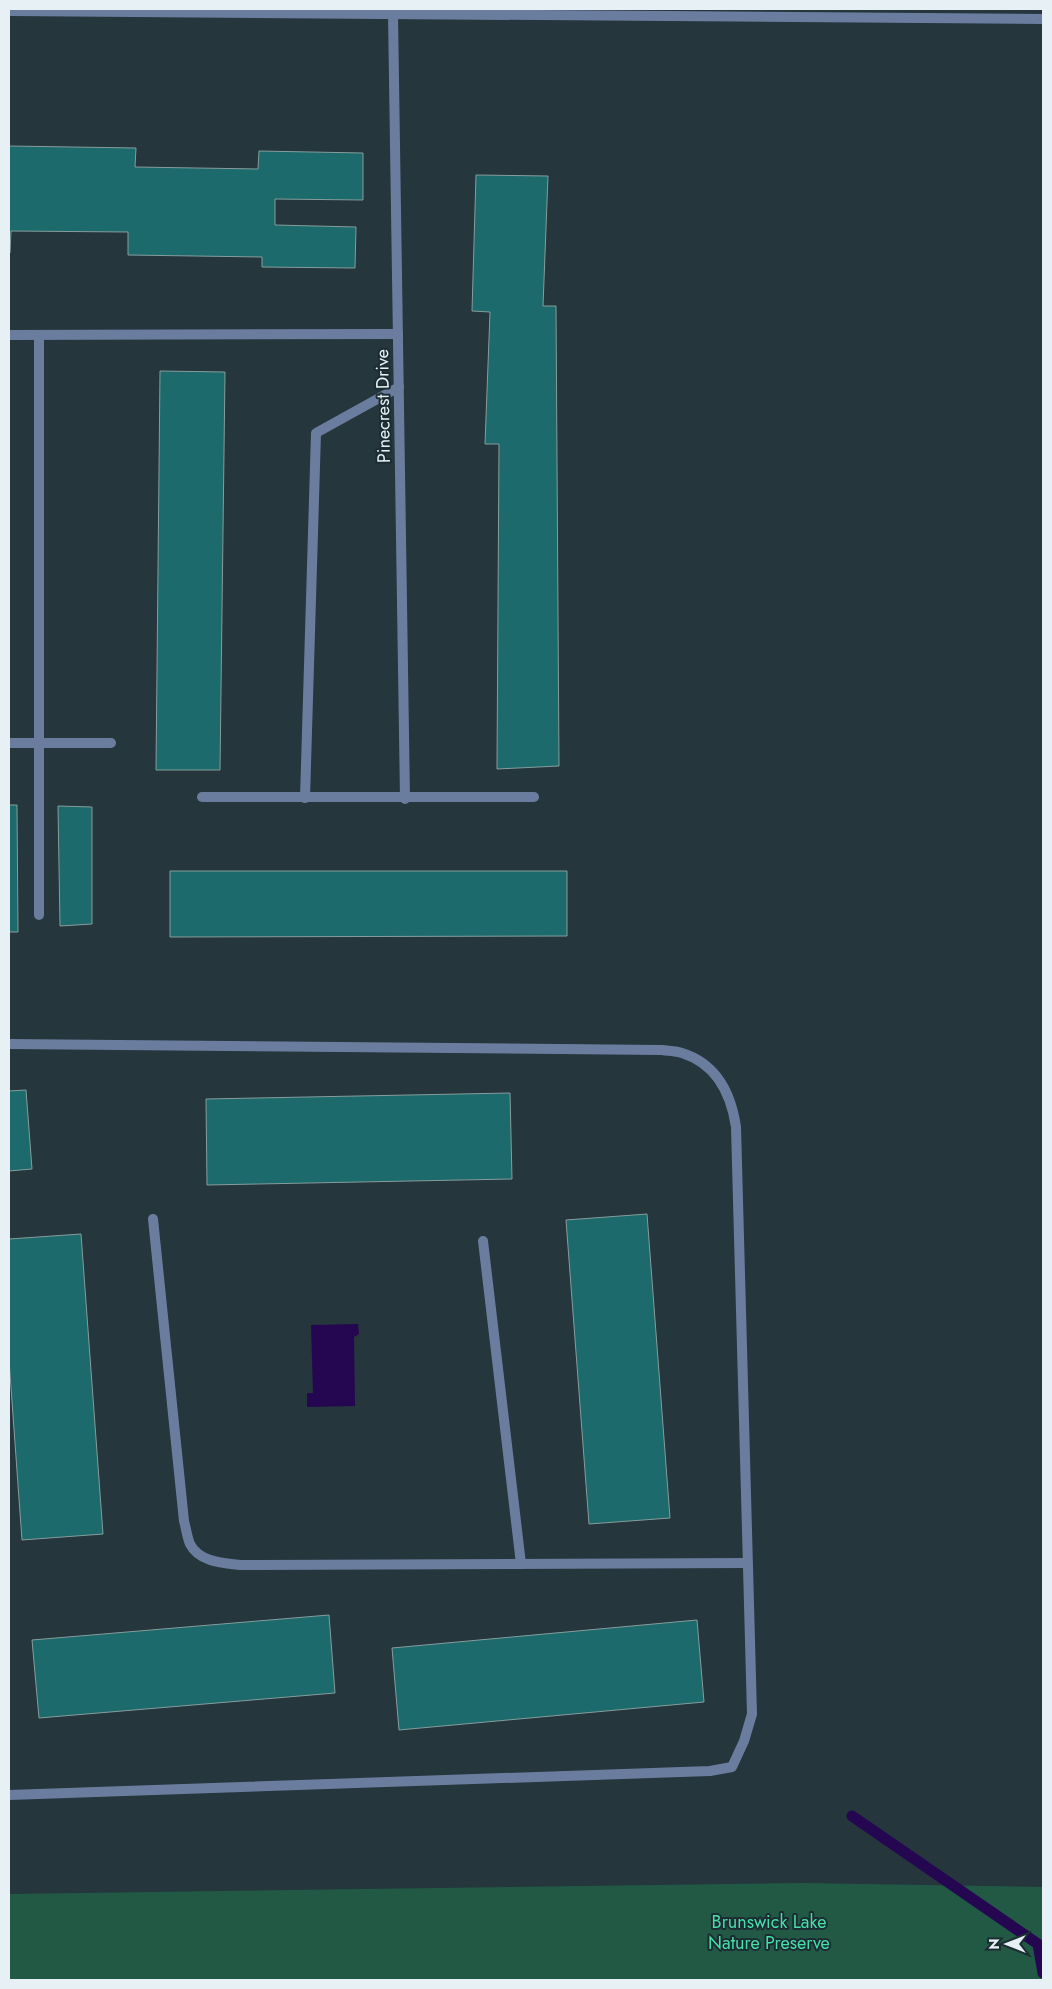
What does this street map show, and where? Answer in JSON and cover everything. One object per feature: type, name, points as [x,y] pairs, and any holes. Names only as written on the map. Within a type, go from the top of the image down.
[{"type":"street","points":[[9,11],[1043,19]]},
{"type":"street","name":"Pinecrest Drive","points":[[394,14],[405,799]]},
{"type":"street","points":[[9,335],[398,334]]},
{"type":"street","points":[[39,335],[39,916]]},
{"type":"street","points":[[306,798],[316,433],[399,387]]},
{"type":"street","points":[[9,744],[111,744]]},
{"type":"street","points":[[202,797],[405,799],[534,797]]},
{"type":"street","points":[[9,1044],[662,1050],[681,1052],[699,1061],[716,1075],[727,1090],[736,1127],[752,1714],[744,1741],[732,1767],[710,1771],[9,1795]]},
{"type":"street","points":[[153,1219],[184,1521],[191,1546],[205,1558],[222,1563],[240,1565],[747,1563]]},
{"type":"street","points":[[483,1241],[521,1564]]},
{"type":"green space","name":"Brunswick Lake Nature Preserve","points":[[803,1883],[1043,1887],[1043,1980],[9,1980],[9,1894]]},
{"type":"shaded area","points":[[358,1324],[359,1334],[354,1337],[355,1406],[307,1407],[307,1393],[313,1393],[311,1325]]},
{"type":"building","points":[[9,146],[136,148],[135,167],[258,169],[259,151],[363,153],[363,200],[275,199],[275,225],[356,227],[355,268],[262,267],[262,257],[128,255],[128,232],[11,231],[9,253]]},
{"type":"building","points":[[476,175],[548,176],[543,306],[556,306],[559,766],[497,769],[499,444],[485,444],[490,312],[472,311]]},
{"type":"building","points":[[160,371],[225,372],[220,770],[156,770]]},
{"type":"building","points":[[9,805],[17,805],[18,932],[9,932]]},
{"type":"building","points":[[58,806],[92,807],[92,924],[60,926]]},
{"type":"building","points":[[170,871],[567,871],[567,936],[170,937]]},
{"type":"building","points":[[26,1090],[32,1169],[9,1171],[9,1091]]},
{"type":"building","points":[[510,1093],[512,1179],[207,1185],[206,1099]]},
{"type":"building","points":[[647,1214],[670,1518],[589,1524],[566,1220]]},
{"type":"building","points":[[81,1234],[103,1534],[22,1540],[9,1360],[9,1239]]},
{"type":"building","points":[[329,1615],[335,1693],[39,1718],[32,1640]]},
{"type":"building","points":[[697,1620],[704,1702],[399,1730],[392,1648]]},
{"type":"waterway","points":[[852,1816],[1038,1944],[1043,1973]]}]
